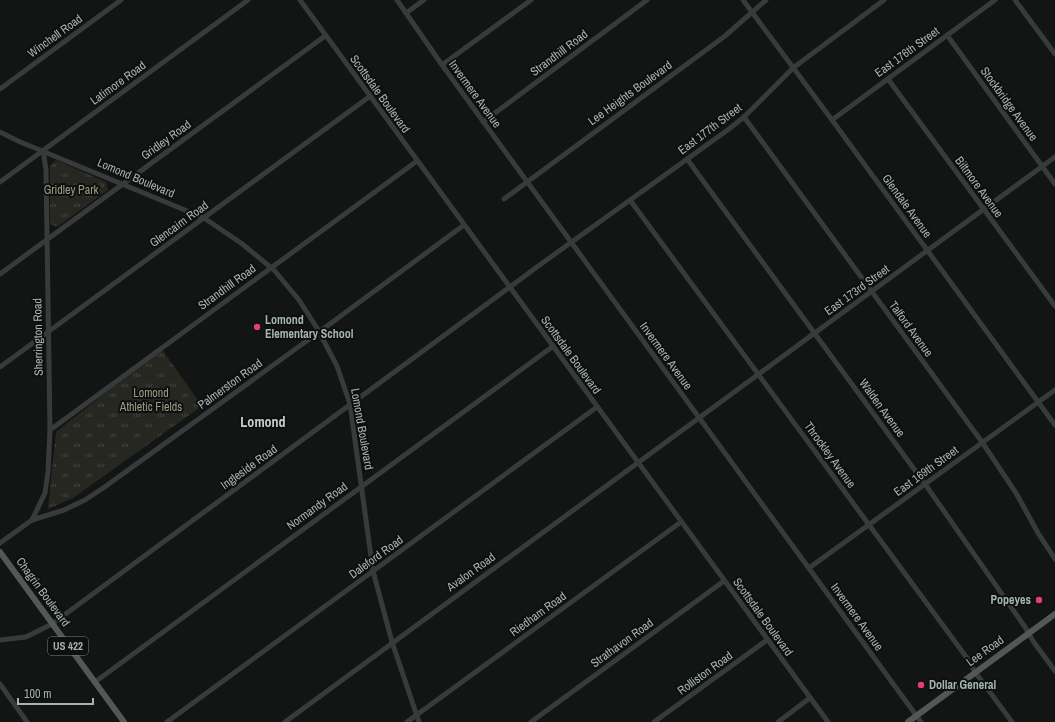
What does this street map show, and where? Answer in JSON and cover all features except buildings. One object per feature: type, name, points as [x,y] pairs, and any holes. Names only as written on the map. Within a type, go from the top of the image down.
[{"type":"main road","name":"Chagrin Boulevard","points":[[0,552],[124,722]]},
{"type":"main road","name":"Lee Road","points":[[908,722],[1055,614]]},
{"type":"street","name":"Winchell Road","points":[[0,89],[121,0]]},
{"type":"street","name":"Latimore Road","points":[[0,182],[248,0]]},
{"type":"street","name":"Scottsdale Boulevard","points":[[300,0],[828,722]]},
{"type":"street","name":"Invermere Avenue","points":[[397,0],[483,122],[921,722]]},
{"type":"street","points":[[406,13],[424,0]]},
{"type":"street","points":[[442,65],[531,0]]},
{"type":"street","name":"Strandhill Road","points":[[483,122],[647,0]]},
{"type":"street","name":"Glendale Avenue","points":[[742,0],[832,120],[1055,425]]},
{"type":"street","name":"Lee Heights Boulevard","points":[[504,199],[699,55],[766,0]]},
{"type":"street","name":"East 177th Street","points":[[541,264],[744,117],[793,68],[884,0]]},
{"type":"street","name":"East 176th Street","points":[[832,120],[995,0]]},
{"type":"street","points":[[1015,0],[1055,54]]},
{"type":"street","name":"Stockbridge Avenue","points":[[947,35],[1055,184]]},
{"type":"street","name":"Gridley Road","points":[[0,274],[325,36]]},
{"type":"street","name":"Biltmore Avenue","points":[[888,79],[1055,306]]},
{"type":"street","name":"Glencairn Road","points":[[0,367],[370,97]]},
{"type":"street","name":"Talford Avenue","points":[[744,117],[982,442],[1016,493],[1038,533],[1055,559]]},
{"type":"street","name":"Lomond Boulevard","points":[[0,132],[18,141],[43,150],[204,218],[241,243],[271,268],[299,300],[319,332],[337,366],[350,404],[373,571],[392,642],[419,722]]},
{"type":"street","name":"Sherrington Road","points":[[32,520],[45,493],[48,472],[50,430],[46,170],[43,150]]},
{"type":"street","name":"East 173rd Street","points":[[670,440],[1055,157]]},
{"type":"street","name":"Walden Avenue","points":[[686,160],[925,484],[1055,671]]},
{"type":"street","name":"Strandhill Road","points":[[50,430],[417,161]]},
{"type":"street","name":"Throckley Avenue","points":[[630,200],[967,658],[975,672],[1012,722]]},
{"type":"street","name":"Palmerston Road","points":[[0,543],[32,520],[64,510],[90,497],[319,332],[464,225]]},
{"type":"street","name":"Ingleside Road","points":[[0,640],[26,637],[52,624],[541,264]]},
{"type":"street","name":"Normandy Road","points":[[95,682],[552,346]]},
{"type":"street","name":"East 169th Street","points":[[809,568],[1055,390]]},
{"type":"street","name":"Daleford Road","points":[[167,722],[597,407]]},
{"type":"street","name":"Avalon Road","points":[[285,722],[392,642],[670,440]]},
{"type":"street","name":"Riedham Road","points":[[407,722],[681,522]]},
{"type":"street","name":"Strathavon Road","points":[[531,722],[724,581]]},
{"type":"street","name":"Rolliston Road","points":[[654,722],[767,640]]},
{"type":"street","points":[[0,684],[27,722]]},
{"type":"street","points":[[778,722],[810,698]]},
{"type":"green space","name":"Gridley Park","points":[[56,160],[106,182],[108,190],[57,227],[50,224],[50,166]]},
{"type":"green space","name":"Lomond Athletic Fields","points":[[161,348],[202,406],[73,498],[48,509],[56,432]]},
{"type":"place","name":"Lomond Elementary School","points":[[257,327]]},
{"type":"place","name":"Popeyes","points":[[1039,600]]},
{"type":"place","name":"Dollar General","points":[[921,685]]},
{"type":"district","name":"Lomond","points":[[263,422]]}]
